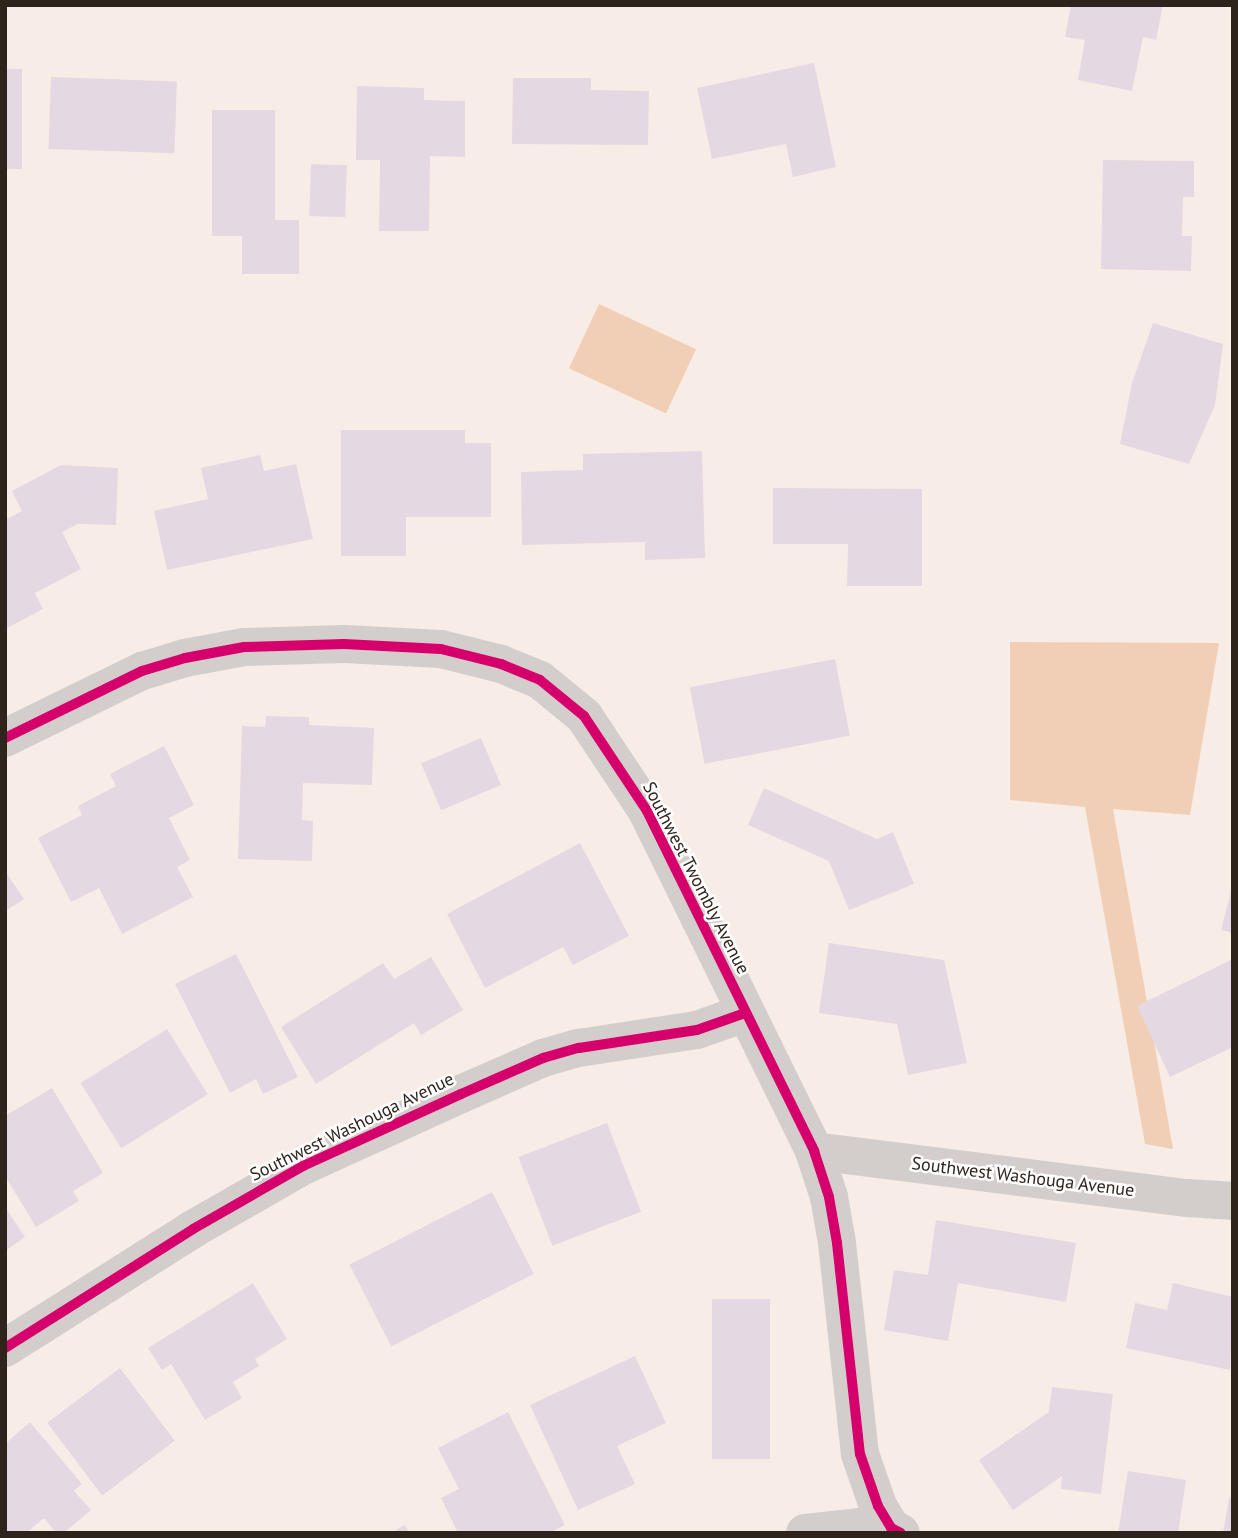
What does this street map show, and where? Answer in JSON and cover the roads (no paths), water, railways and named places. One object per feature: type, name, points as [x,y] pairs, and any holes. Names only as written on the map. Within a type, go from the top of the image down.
[{"type":"street","name":"Southwest Twombly Avenue","points":[[5,738],[142,671],[185,658],[244,647],[344,645],[441,649],[501,664],[540,680],[584,716],[647,811],[814,1151],[829,1197],[837,1243],[860,1454],[878,1506],[896,1530]]},
{"type":"street","name":"Southwest Washouga Avenue","points":[[5,1348],[181,1236],[303,1166],[461,1094],[543,1058],[579,1048],[696,1030],[745,1013]]},
{"type":"street","name":"Southwest Washouga Avenue","points":[[814,1151],[1188,1198],[1233,1201]]},
{"type":"street","points":[[805,1533],[896,1530]]}]
